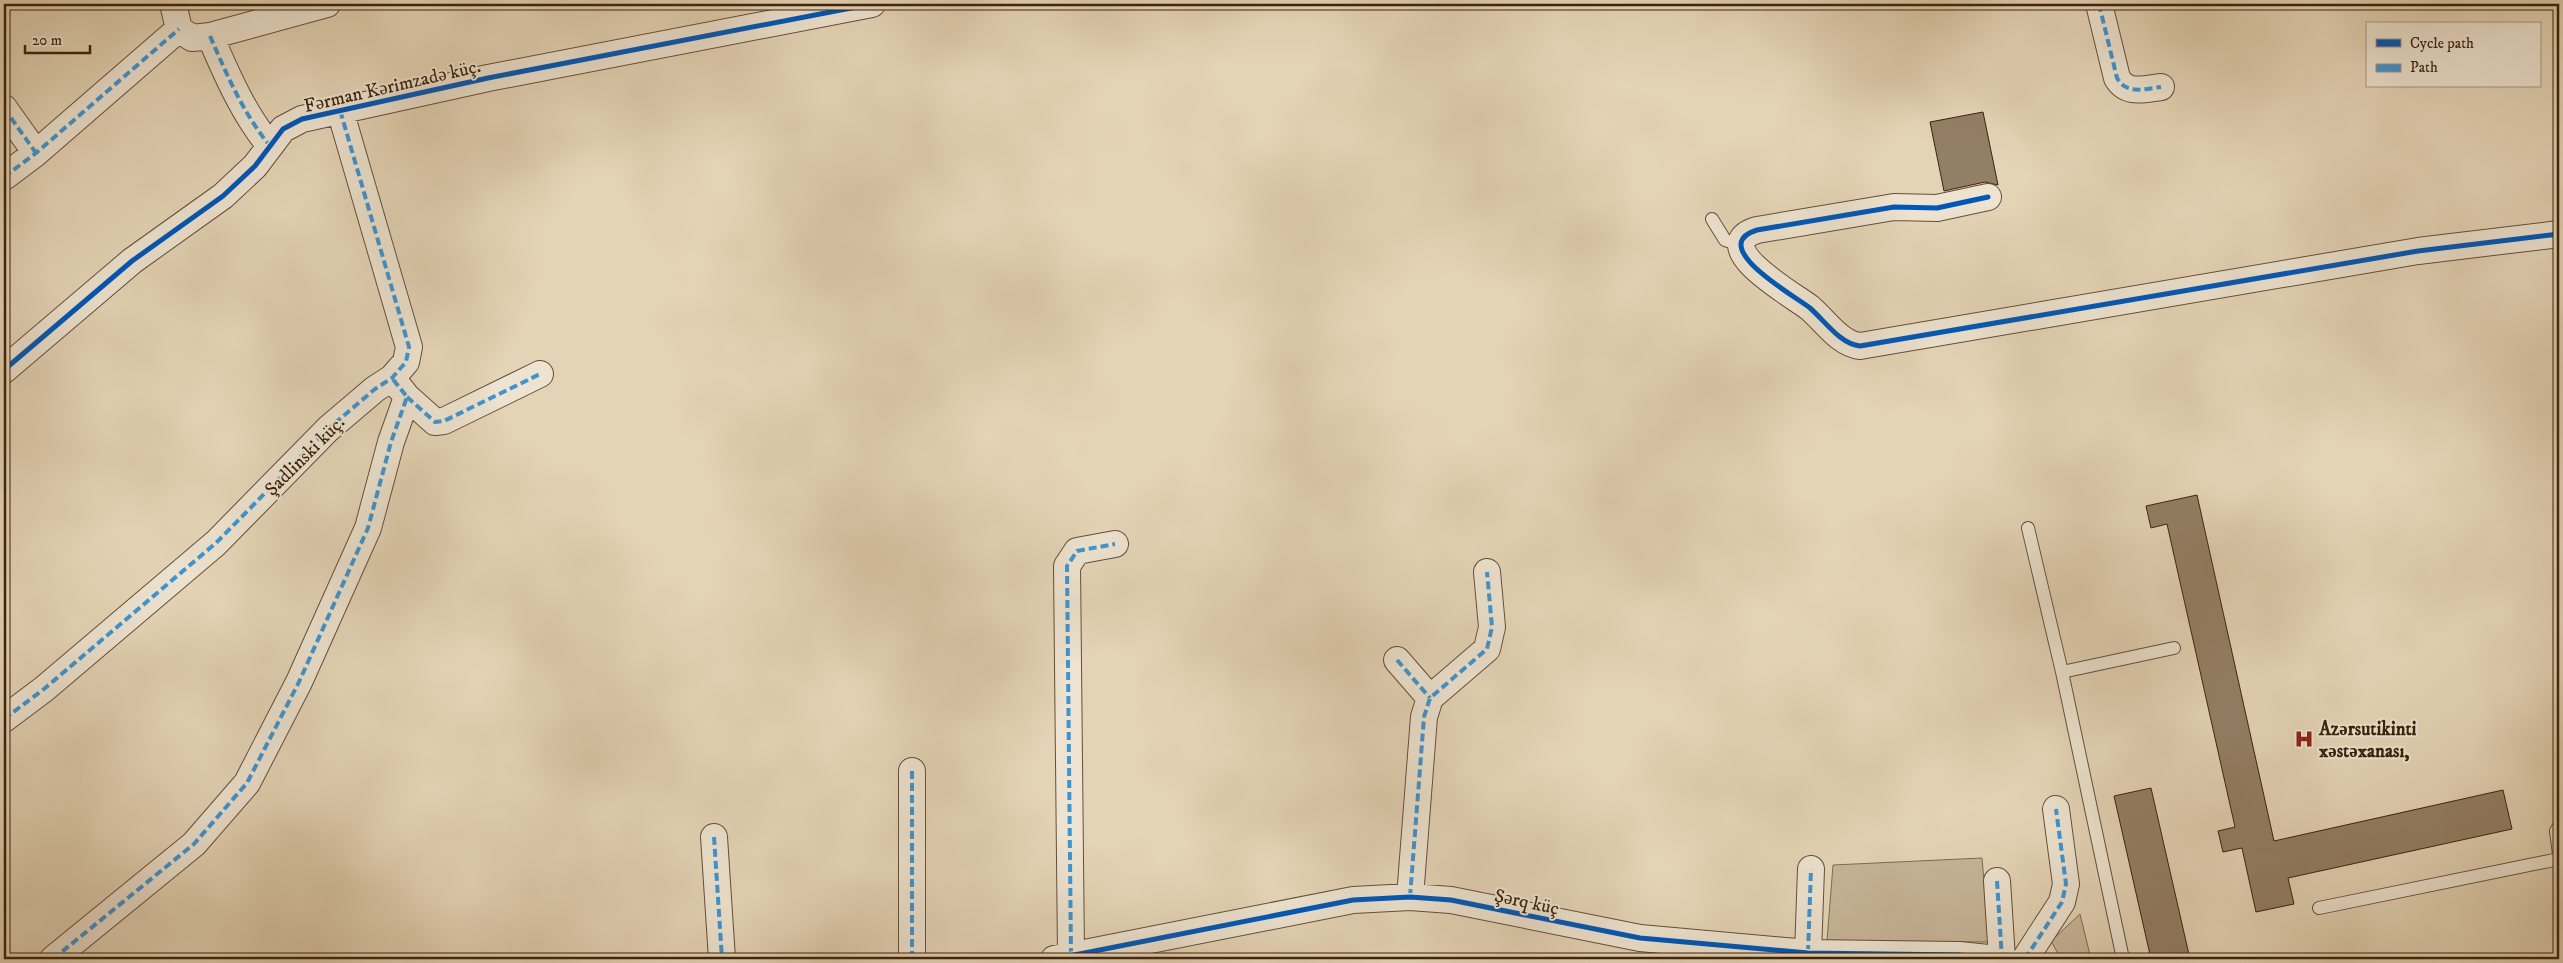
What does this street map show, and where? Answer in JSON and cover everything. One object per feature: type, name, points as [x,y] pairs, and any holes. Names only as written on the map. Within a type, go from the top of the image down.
[{"type":"street","points":[[173,4],[179,29],[192,38],[210,36],[326,4]]},
{"type":"street","name":"Fərman Kərimzadə küç.","points":[[4,370],[132,262],[223,196],[255,166],[284,129],[302,119],[488,78],[872,4]]},
{"type":"street","points":[[2099,4],[2117,78],[2122,86],[2130,90],[2161,87]]},
{"type":"street","points":[[4,177],[36,153],[179,29]]},
{"type":"street","points":[[210,36],[230,83],[255,128],[270,146]]},
{"type":"street","points":[[4,108],[36,153]]},
{"type":"street","name":"Şadlinski küç.","points":[[4,720],[44,689],[216,543],[328,429],[375,389],[399,387],[409,347],[340,110]]},
{"type":"street","points":[[1988,197],[1937,208],[1894,207],[1757,230],[1750,232],[1741,245],[1742,254],[1747,261],[1816,313],[1843,341],[1860,346],[2418,251],[2559,234]]},
{"type":"street","points":[[399,387],[435,422],[444,422],[540,374]]},
{"type":"street","points":[[53,959],[194,844],[247,783],[299,682],[368,528],[391,442],[399,387]]},
{"type":"street","points":[[1063,958],[1068,566],[1077,551],[1115,544]]},
{"type":"street","points":[[1410,897],[1424,717],[1430,698],[1487,649],[1492,627],[1488,572]]},
{"type":"street","points":[[1397,660],[1430,698]]},
{"type":"street","points":[[912,771],[912,959]]},
{"type":"street","points":[[2025,959],[2062,902],[2066,884],[2056,809]]},
{"type":"street","points":[[714,838],[722,959]]},
{"type":"street","points":[[1808,954],[1811,869]]},
{"type":"street","points":[[1997,881],[2000,959]]},
{"type":"street","name":"Şərq küç","points":[[1063,958],[1353,900],[1410,897],[1459,902],[1640,938],[1808,954],[2000,959]]},
{"type":"lane","points":[[1712,219],[1725,240],[1741,245]]},
{"type":"lane","points":[[2028,528],[2062,672],[2123,959]]},
{"type":"lane","points":[[2062,672],[2174,648]]},
{"type":"lane","points":[[2559,826],[2556,831],[2559,854]]},
{"type":"lane","points":[[2319,908],[2559,859]]},
{"type":"shaded area","points":[[1982,858],[1989,942],[1827,941],[1833,865]]},
{"type":"shaded area","points":[[2080,914],[2091,959],[2061,959],[2051,941]]},
{"type":"building","points":[[1983,112],[1998,185],[1985,182],[1944,191],[1930,122]]},
{"type":"building","points":[[2197,495],[2274,841],[2503,790],[2512,829],[2288,878],[2294,904],[2256,912],[2242,848],[2223,852],[2218,831],[2235,827],[2167,524],[2151,528],[2146,506]]},
{"type":"building","points":[[2151,788],[2190,959],[2151,959],[2114,796]]},
{"type":"marked path","points":[[2099,4],[2117,78],[2126,87],[2131,89],[2142,90],[2161,87]]},
{"type":"marked path","points":[[4,177],[36,153],[179,29]]},
{"type":"marked path","points":[[210,36],[244,107],[270,146]]},
{"type":"marked path","points":[[4,108],[36,153]]},
{"type":"marked path","points":[[4,719],[44,689],[216,543],[328,429],[375,389],[392,378],[406,362],[409,347],[340,110]]},
{"type":"marked path","points":[[407,397],[435,422],[444,421],[540,374]]},
{"type":"marked path","points":[[53,959],[194,844],[247,783],[299,682],[368,528],[391,442],[407,397],[392,378]]},
{"type":"marked path","points":[[1071,956],[1067,566],[1077,551],[1115,544]]},
{"type":"marked path","points":[[1410,897],[1424,717],[1430,698],[1487,649],[1492,627],[1487,572]]},
{"type":"marked path","points":[[1397,660],[1430,698]]},
{"type":"marked path","points":[[912,771],[912,959]]},
{"type":"marked path","points":[[2025,959],[2062,902],[2066,884],[2056,809]]},
{"type":"marked path","points":[[714,837],[722,959]]},
{"type":"marked path","points":[[1808,953],[1811,869]]},
{"type":"marked path","points":[[1997,881],[2002,959]]},
{"type":"cycle path","points":[[4,370],[132,261],[223,196],[255,166],[283,129],[302,119],[488,78],[872,4]]},
{"type":"cycle path","points":[[1988,197],[1937,208],[1894,207],[1757,230],[1744,237],[1741,247],[1747,259],[1758,271],[1810,308],[1839,337],[1860,346],[2418,251],[2559,234]]},
{"type":"cycle path","points":[[1054,959],[1353,900],[1410,897],[1451,900],[1640,938],[1808,953],[1959,955],[1998,959]]},
{"type":"place","name":"Azərsutikinti xəstəxanası,","points":[[2304,739]]}]
